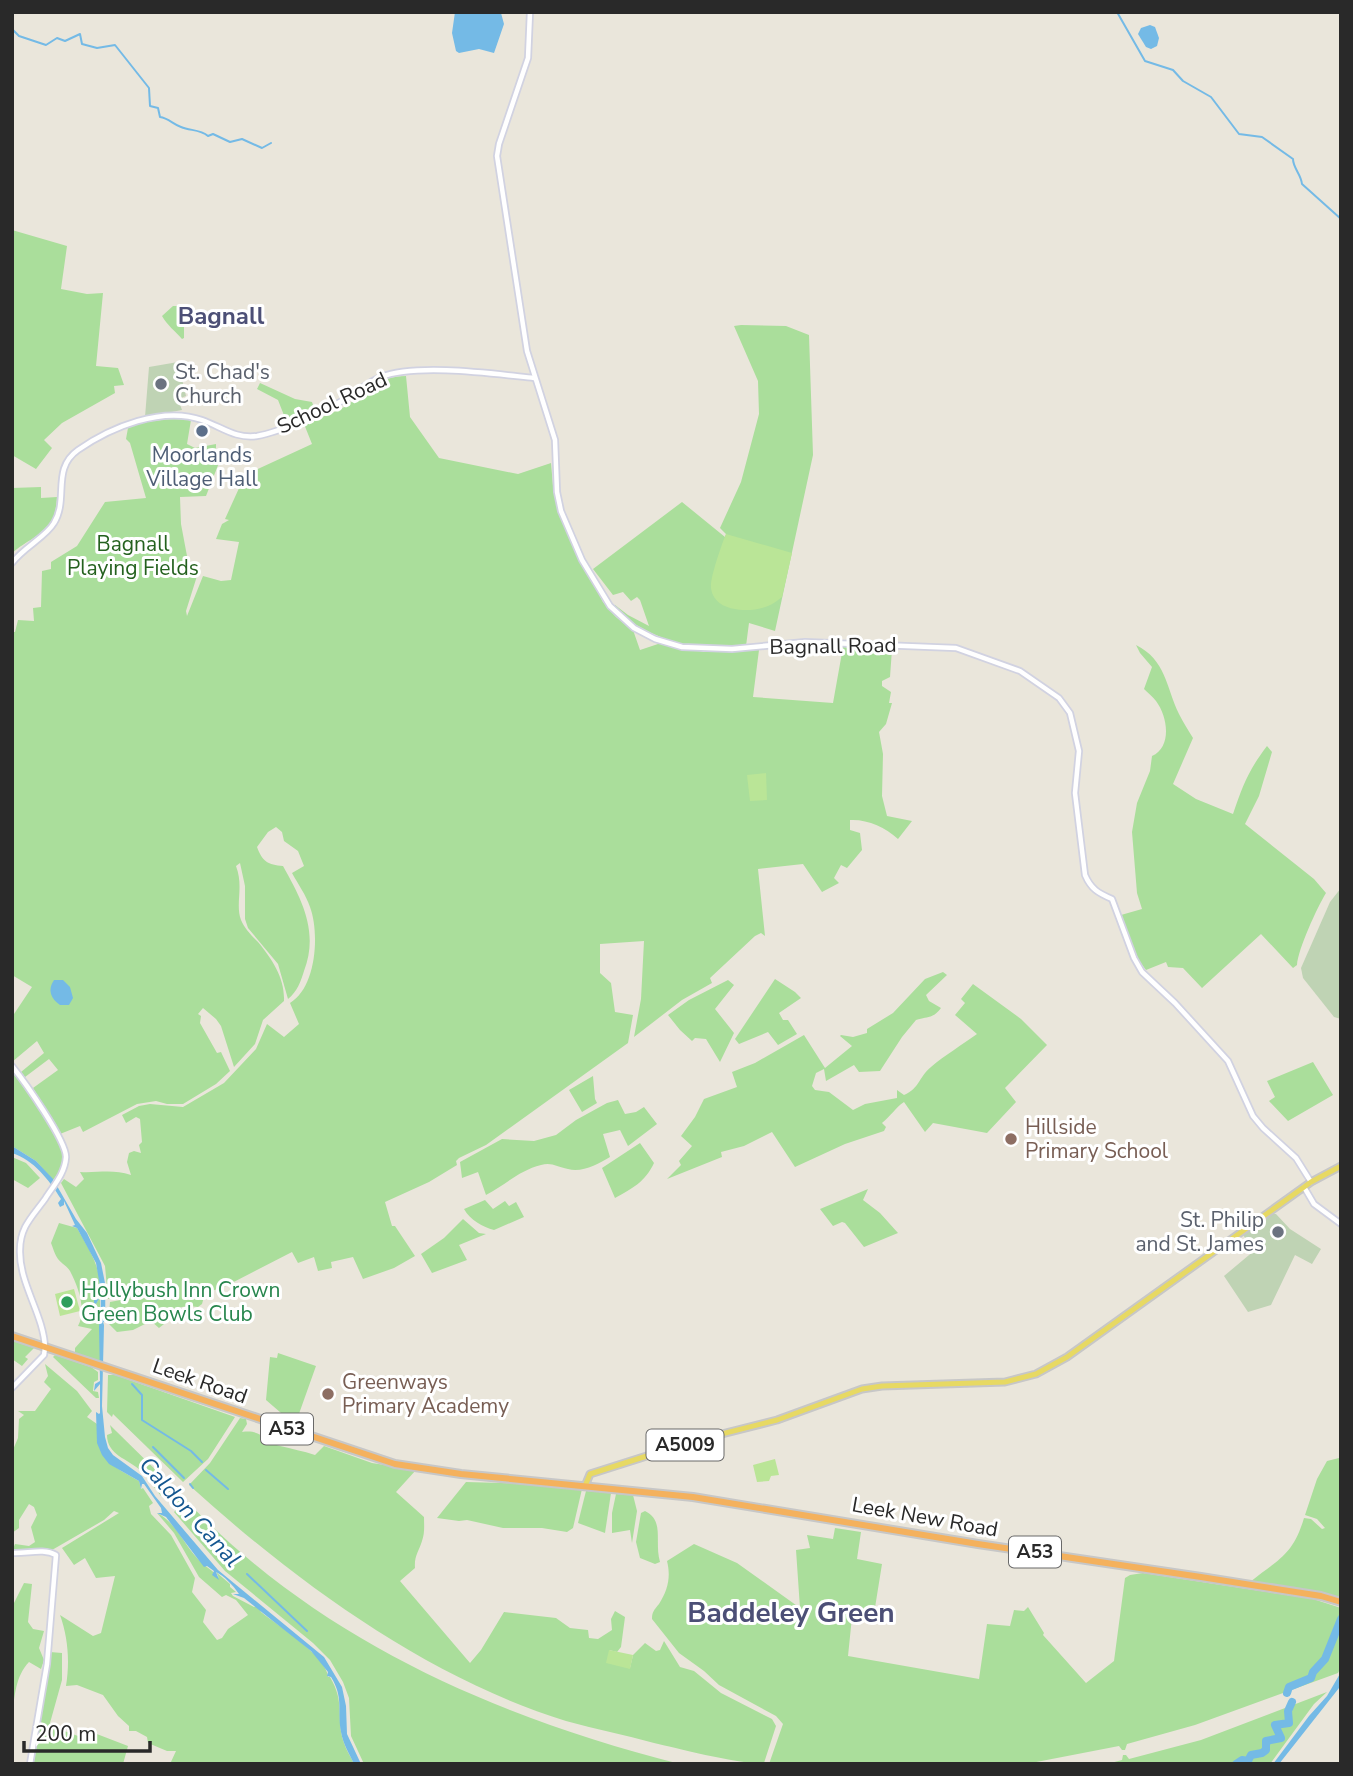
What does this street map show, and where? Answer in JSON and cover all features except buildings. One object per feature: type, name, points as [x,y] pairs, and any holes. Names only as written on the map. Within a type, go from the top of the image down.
[{"type":"highway","name":"Leek Road","points":[[12,1336],[395,1464],[461,1474],[585,1486]]},
{"type":"highway","name":"Leek New Road","points":[[585,1486],[693,1497],[989,1546],[1321,1596],[1341,1602]]},
{"type":"main road","name":"A5009","points":[[594,1473],[694,1441],[777,1420],[862,1389],[1001,1382],[1037,1374],[1067,1357],[1311,1182],[1341,1166]]},
{"type":"main road","points":[[585,1486],[587,1477],[594,1473],[595,1487]]},
{"type":"street","name":"Bagnall Road","points":[[530,12],[528,58],[497,156],[527,351],[555,440],[557,492],[561,511],[582,560],[610,607],[634,628],[670,644],[704,650],[805,642],[956,648],[1020,671],[1065,704],[1070,713],[1079,751],[1075,793],[1084,875],[1089,886],[1097,893],[1112,899],[1142,972],[1175,1003],[1228,1061],[1253,1116],[1296,1158],[1311,1182]]},
{"type":"street","name":"School Road","points":[[12,563],[55,522],[61,477],[70,457],[100,437],[132,423],[177,415],[199,419],[227,433],[257,436],[337,404],[388,374],[415,371],[534,378]]},
{"type":"street","points":[[12,1066],[37,1100],[64,1148],[66,1158],[57,1183],[28,1219],[22,1234],[21,1263],[45,1348],[44,1354],[12,1388]]},
{"type":"street","points":[[1304,1187],[1314,1203],[1341,1224]]},
{"type":"street","points":[[12,1553],[41,1551],[56,1555],[47,1664],[30,1764]]},
{"type":"green space","points":[[12,230],[67,246],[61,289],[87,294],[103,293],[96,366],[118,368],[124,385],[114,386],[115,393],[62,423],[44,440],[52,448],[36,469],[12,455]]},
{"type":"green space","points":[[173,306],[181,306],[184,316],[182,339],[162,316]]},
{"type":"green space","points":[[734,326],[786,326],[809,335],[813,455],[775,631],[749,623],[746,646],[704,647],[663,638],[626,618],[615,609],[615,605],[649,626],[640,600],[637,597],[631,601],[623,592],[613,595],[593,569],[682,502],[725,537],[726,534],[720,528],[741,482],[759,414],[758,381]]},
{"type":"green space","points":[[178,362],[186,396],[178,399],[182,410],[145,417],[149,367]]},
{"type":"green space","name":"Bagnall Playing Fields","points":[[406,376],[410,417],[439,458],[518,474],[551,463],[558,511],[568,535],[603,602],[633,630],[640,650],[661,643],[704,652],[759,650],[753,697],[833,703],[843,647],[892,649],[890,677],[882,681],[882,686],[891,692],[889,703],[892,703],[886,724],[879,732],[883,754],[882,796],[887,816],[912,821],[898,839],[876,825],[850,820],[850,830],[860,833],[862,850],[847,868],[841,865],[834,878],[839,883],[822,892],[803,864],[758,869],[765,936],[761,933],[755,936],[710,978],[712,983],[682,1000],[634,1037],[641,999],[644,941],[600,944],[600,973],[611,983],[615,1012],[633,1015],[628,1043],[486,1145],[459,1158],[457,1165],[429,1182],[385,1202],[392,1226],[395,1226],[415,1256],[394,1268],[363,1279],[353,1257],[331,1262],[332,1268],[318,1271],[314,1257],[298,1263],[292,1252],[224,1287],[205,1293],[202,1304],[198,1307],[183,1307],[170,1312],[161,1318],[164,1324],[159,1328],[151,1321],[133,1330],[117,1332],[108,1323],[110,1302],[126,1297],[108,1299],[105,1266],[61,1183],[64,1179],[76,1187],[84,1179],[80,1172],[131,1175],[127,1162],[129,1153],[141,1153],[140,1119],[136,1117],[126,1123],[122,1115],[139,1106],[150,1104],[183,1107],[224,1083],[256,1049],[267,1024],[284,1037],[299,1024],[290,1003],[306,985],[314,960],[315,931],[310,907],[292,873],[304,866],[298,851],[284,841],[282,832],[276,827],[268,832],[257,847],[266,861],[283,866],[302,904],[309,930],[308,957],[302,979],[294,993],[288,999],[278,964],[248,928],[245,919],[245,886],[240,863],[236,866],[241,920],[277,969],[284,1001],[263,1020],[255,1044],[234,1067],[221,1026],[203,1008],[198,1014],[201,1016],[200,1023],[217,1053],[221,1052],[230,1071],[216,1084],[183,1104],[156,1101],[137,1104],[83,1132],[80,1126],[60,1134],[33,1088],[58,1070],[49,1059],[25,1077],[21,1072],[44,1053],[37,1041],[12,1062],[12,1017],[32,987],[12,975],[12,632],[15,632],[18,620],[34,621],[33,608],[41,607],[42,571],[51,569],[51,562],[77,546],[105,502],[146,498],[130,443],[126,439],[128,428],[159,420],[191,420],[187,444],[195,448],[216,444],[216,454],[222,455],[206,496],[180,497],[181,524],[190,572],[197,576],[186,611],[187,616],[203,576],[221,581],[231,580],[239,542],[216,539],[222,524],[229,520],[225,519],[245,475],[312,444],[304,424],[341,409],[381,382]]},
{"type":"green space","points":[[260,383],[295,399],[312,402],[315,411],[287,423],[278,400],[257,389]]},
{"type":"green space","points":[[41,487],[41,498],[57,497],[53,519],[43,531],[12,553],[12,488]]},
{"type":"green space","points":[[726,534],[792,553],[782,597],[768,606],[752,610],[734,609],[719,602],[714,596],[711,583]]},
{"type":"green space","points":[[1136,645],[1154,658],[1159,666],[1179,714],[1193,738],[1173,784],[1196,799],[1233,814],[1255,763],[1267,746],[1272,752],[1259,796],[1245,824],[1314,879],[1326,893],[1304,939],[1297,965],[1293,968],[1261,934],[1202,988],[1183,968],[1168,967],[1166,962],[1146,970],[1139,961],[1121,915],[1142,909],[1137,893],[1132,832],[1137,803],[1150,771],[1152,756],[1163,746],[1166,731],[1160,708],[1144,689],[1152,667]]},
{"type":"green space","points":[[766,773],[767,800],[750,801],[747,775]]},
{"type":"green space","points":[[1341,888],[1341,1019],[1334,1017],[1303,978],[1301,968],[1330,902]]},
{"type":"green space","points":[[943,972],[947,975],[926,995],[929,1001],[941,1008],[933,1016],[916,1020],[880,1071],[859,1072],[854,1065],[826,1081],[824,1069],[816,1073],[812,1086],[815,1090],[829,1092],[853,1110],[865,1104],[897,1098],[897,1090],[904,1095],[909,1092],[931,1067],[977,1034],[955,1015],[965,1003],[961,999],[973,984],[1021,1019],[1047,1045],[1005,1088],[1016,1102],[987,1133],[933,1123],[925,1132],[904,1102],[882,1123],[886,1127],[884,1131],[845,1144],[795,1167],[772,1132],[744,1146],[721,1152],[722,1157],[667,1179],[681,1165],[679,1161],[692,1146],[681,1136],[704,1099],[737,1087],[732,1072],[755,1063],[804,1035],[825,1068],[852,1046],[841,1035],[853,1037],[867,1033],[867,1029],[893,1013],[925,979]]},
{"type":"green space","points":[[775,979],[801,998],[779,1013],[783,1020],[788,1020],[797,1034],[778,1045],[768,1032],[739,1044],[735,1039]]},
{"type":"green space","points":[[728,980],[734,985],[715,1009],[734,1033],[720,1062],[706,1039],[695,1038],[692,1041],[668,1015],[689,1000]]},
{"type":"green space","points":[[1313,1062],[1333,1095],[1288,1121],[1269,1101],[1275,1097],[1267,1081]]},
{"type":"green space","points":[[12,1070],[60,1143],[61,1165],[53,1180],[36,1161],[12,1146]]},
{"type":"green space","points":[[593,1076],[597,1103],[582,1112],[569,1090]]},
{"type":"green space","points":[[618,1100],[625,1114],[644,1107],[657,1124],[628,1146],[620,1130],[603,1134],[610,1157],[590,1167],[579,1170],[545,1164],[533,1167],[486,1195],[478,1172],[462,1178],[460,1162],[502,1139],[534,1141],[556,1135],[576,1120]]},
{"type":"green space","points":[[640,1143],[654,1163],[642,1180],[615,1198],[602,1168]]},
{"type":"green space","points":[[12,1157],[26,1163],[40,1178],[28,1188],[12,1179]]},
{"type":"green space","points":[[868,1189],[863,1200],[880,1213],[898,1233],[864,1247],[845,1223],[833,1226],[820,1209]]},
{"type":"green space","points":[[485,1200],[493,1209],[505,1201],[509,1206],[516,1202],[524,1217],[494,1230],[486,1227],[473,1220],[464,1209]]},
{"type":"green space","points":[[1270,1214],[1276,1214],[1290,1229],[1321,1249],[1312,1264],[1295,1255],[1271,1305],[1248,1312],[1224,1276],[1255,1250],[1242,1234]]},
{"type":"green space","points":[[463,1219],[479,1233],[486,1234],[459,1245],[467,1260],[432,1273],[421,1254],[444,1238]]},
{"type":"green space","points":[[59,1223],[77,1228],[99,1274],[96,1304],[100,1296],[100,1362],[75,1354],[75,1348],[92,1329],[78,1326],[82,1306],[78,1291],[70,1271],[58,1259],[51,1243]]},
{"type":"green space","name":"Hollybush Inn Crown Green Bowls Club","points":[[74,1289],[80,1311],[60,1316],[55,1294]]},
{"type":"green space","points":[[12,1340],[34,1348],[25,1357],[28,1359],[22,1366],[12,1359]]},
{"type":"green space","name":"Greenways Primary Academy","points":[[278,1353],[316,1366],[295,1425],[266,1400],[270,1357],[277,1358]]},
{"type":"green space","points":[[55,1355],[98,1372],[93,1391],[98,1392],[99,1398],[53,1357]]},
{"type":"green space","points":[[45,1364],[77,1391],[92,1411],[87,1417],[97,1424],[99,1445],[107,1460],[139,1481],[141,1489],[143,1488],[153,1503],[149,1506],[151,1514],[171,1535],[195,1578],[192,1592],[206,1610],[203,1622],[217,1640],[248,1615],[236,1600],[226,1595],[222,1597],[199,1577],[174,1533],[157,1513],[169,1522],[201,1562],[230,1584],[236,1592],[231,1593],[233,1596],[254,1607],[258,1605],[261,1612],[319,1660],[338,1695],[341,1734],[354,1764],[170,1764],[176,1751],[167,1751],[148,1743],[147,1737],[136,1731],[129,1731],[129,1726],[103,1695],[77,1685],[66,1686],[68,1650],[60,1615],[93,1636],[101,1633],[115,1576],[96,1578],[85,1558],[74,1565],[62,1548],[119,1513],[114,1511],[104,1520],[52,1550],[46,1548],[12,1551],[15,1544],[29,1546],[35,1542],[31,1527],[37,1515],[34,1507],[29,1504],[19,1520],[19,1528],[12,1533],[12,1452],[18,1438],[19,1419],[24,1415],[18,1411],[35,1411],[51,1389],[44,1382],[48,1376]]},
{"type":"green space","points":[[108,1375],[115,1375],[235,1417],[208,1459],[183,1482],[113,1414],[112,1417],[107,1412]]},
{"type":"green space","points":[[240,1418],[246,1419],[247,1424],[242,1432],[255,1432],[280,1446],[315,1455],[324,1446],[372,1463],[416,1470],[396,1492],[424,1517],[424,1535],[415,1568],[400,1581],[470,1663],[504,1612],[556,1618],[570,1628],[588,1630],[589,1638],[598,1639],[612,1630],[611,1619],[615,1611],[625,1617],[621,1647],[617,1652],[609,1650],[630,1668],[633,1655],[645,1643],[656,1651],[660,1650],[664,1641],[680,1667],[694,1671],[721,1693],[772,1719],[776,1726],[764,1763],[711,1756],[566,1721],[464,1680],[366,1623],[274,1557],[189,1485],[210,1463]]},
{"type":"green space","points":[[110,1425],[175,1489],[161,1496],[140,1470],[114,1452],[108,1442],[107,1435],[112,1433]]},
{"type":"green space","points":[[1341,1455],[1341,1598],[1316,1591],[1250,1582],[1290,1548],[1304,1518],[1311,1519],[1322,1529],[1325,1528],[1317,1519],[1305,1515],[1317,1479],[1327,1461]]},
{"type":"green space","points":[[775,1459],[779,1475],[771,1476],[769,1481],[757,1482],[753,1465]]},
{"type":"green space","points":[[466,1482],[536,1484],[582,1489],[573,1528],[567,1532],[542,1528],[503,1528],[467,1520],[437,1518]]},
{"type":"green space","points":[[586,1491],[611,1493],[605,1533],[578,1523]]},
{"type":"green space","points":[[180,1494],[232,1545],[288,1590],[348,1630],[410,1665],[541,1722],[680,1764],[364,1764],[351,1736],[349,1698],[330,1660],[225,1571],[174,1512],[178,1508],[174,1501]]},
{"type":"green space","points":[[616,1494],[633,1495],[637,1511],[632,1543],[630,1530],[612,1533]]},
{"type":"green space","points":[[645,1511],[655,1520],[657,1526],[660,1562],[655,1564],[640,1558],[636,1542],[641,1513]]},
{"type":"green space","points":[[835,1528],[861,1532],[857,1559],[882,1564],[873,1620],[852,1617],[848,1656],[979,1679],[987,1624],[1010,1626],[1014,1610],[1024,1611],[1028,1607],[1043,1635],[1086,1683],[1114,1661],[1125,1578],[1143,1573],[1313,1599],[1341,1608],[1341,1667],[1338,1673],[1195,1725],[1127,1744],[1125,1750],[1119,1746],[1026,1764],[769,1764],[783,1724],[776,1716],[719,1685],[679,1653],[652,1619],[667,1588],[667,1561],[694,1544],[737,1563],[800,1608],[796,1550],[810,1548],[807,1535],[833,1539]]},
{"type":"green space","points":[[24,1583],[32,1584],[28,1622],[33,1629],[44,1631],[39,1648],[44,1660],[41,1669],[29,1662],[24,1668],[16,1687],[12,1715],[12,1607]]},
{"type":"green space","points":[[609,1650],[633,1655],[630,1669],[606,1663]]},
{"type":"green space","points":[[50,1652],[62,1653],[62,1680],[50,1723],[78,1736],[87,1735],[89,1731],[128,1746],[123,1764],[33,1764]]},
{"type":"green space","points":[[1327,1692],[1314,1704],[1270,1764],[1107,1764],[1122,1760],[1123,1755],[1129,1759],[1201,1740]]},
{"type":"water","points":[[455,12],[501,13],[504,24],[494,53],[479,49],[459,53],[456,51],[452,33]]},
{"type":"water","points":[[1150,25],[1155,27],[1159,38],[1157,46],[1151,49],[1146,47],[1138,34],[1141,28]]},
{"type":"water","points":[[54,980],[63,980],[70,987],[73,998],[69,1005],[60,1005],[52,997],[50,991]]},
{"type":"water","points":[[12,1146],[36,1161],[53,1179],[87,1233],[101,1263],[105,1283],[103,1300],[101,1295],[96,1304],[94,1297],[101,1292],[96,1263],[77,1228],[72,1226],[75,1225],[64,1201],[64,1205],[60,1207],[58,1203],[61,1199],[46,1178],[27,1160],[12,1153]]},
{"type":"water","points":[[101,1315],[104,1325],[102,1406],[108,1448],[113,1455],[142,1476],[155,1496],[218,1570],[324,1657],[342,1687],[347,1734],[361,1764],[354,1764],[343,1741],[335,1684],[311,1651],[244,1598],[233,1594],[239,1594],[222,1576],[216,1572],[219,1580],[212,1575],[214,1571],[204,1567],[166,1517],[157,1513],[162,1513],[161,1508],[144,1484],[141,1489],[139,1481],[109,1464],[102,1455],[97,1443],[96,1412],[100,1413],[100,1384],[94,1391],[95,1384],[100,1381]]},
{"type":"water","points":[[1341,1672],[1339,1688],[1279,1764],[1273,1764],[1327,1696]]},
{"type":"waterway","points":[[1117,12],[1145,61],[1173,70],[1183,81],[1211,97],[1239,134],[1262,137],[1293,159],[1302,184],[1341,219]]},
{"type":"waterway","points":[[12,29],[19,36],[46,45],[57,38],[65,41],[80,34],[82,44],[97,48],[115,45],[149,88],[150,106],[158,108],[160,117],[178,126],[208,136],[213,134],[230,142],[242,139],[262,148],[271,143]]},
{"type":"waterway","name":"Caldon Canal","points":[[103,1294],[103,1320]]},
{"type":"waterway","points":[[132,1384],[142,1395],[142,1420],[191,1451],[202,1462]]},
{"type":"waterway","points":[[153,1447],[184,1478]]},
{"type":"waterway","points":[[206,1470],[228,1489]]},
{"type":"waterway","points":[[190,1484],[193,1488]]},
{"type":"waterway","points":[[247,1574],[307,1631]]},
{"type":"waterway","points":[[1287,1693],[1289,1687],[1311,1678],[1325,1659],[1341,1619]]},
{"type":"waterway","points":[[1236,1764],[1242,1760],[1248,1761],[1251,1755],[1266,1750],[1266,1741],[1281,1738],[1275,1725],[1289,1723],[1288,1711],[1292,1702]]},
{"type":"place","name":"St. Chad's Church","points":[[161,384]]},
{"type":"place","name":"Moorlands Village Hall","points":[[202,431]]},
{"type":"place","name":"Hillside Primary School","points":[[1011,1139]]},
{"type":"place","name":"St. Philip and St. James","points":[[1278,1232]]},
{"type":"place","name":"Hollybush Inn Crown Green Bowls Club","points":[[67,1302]]},
{"type":"place","name":"Greenways Primary Academy","points":[[328,1394]]},
{"type":"district","name":"Bagnall","points":[[221,316]]},
{"type":"district","name":"Baddeley Green","points":[[791,1613]]}]
